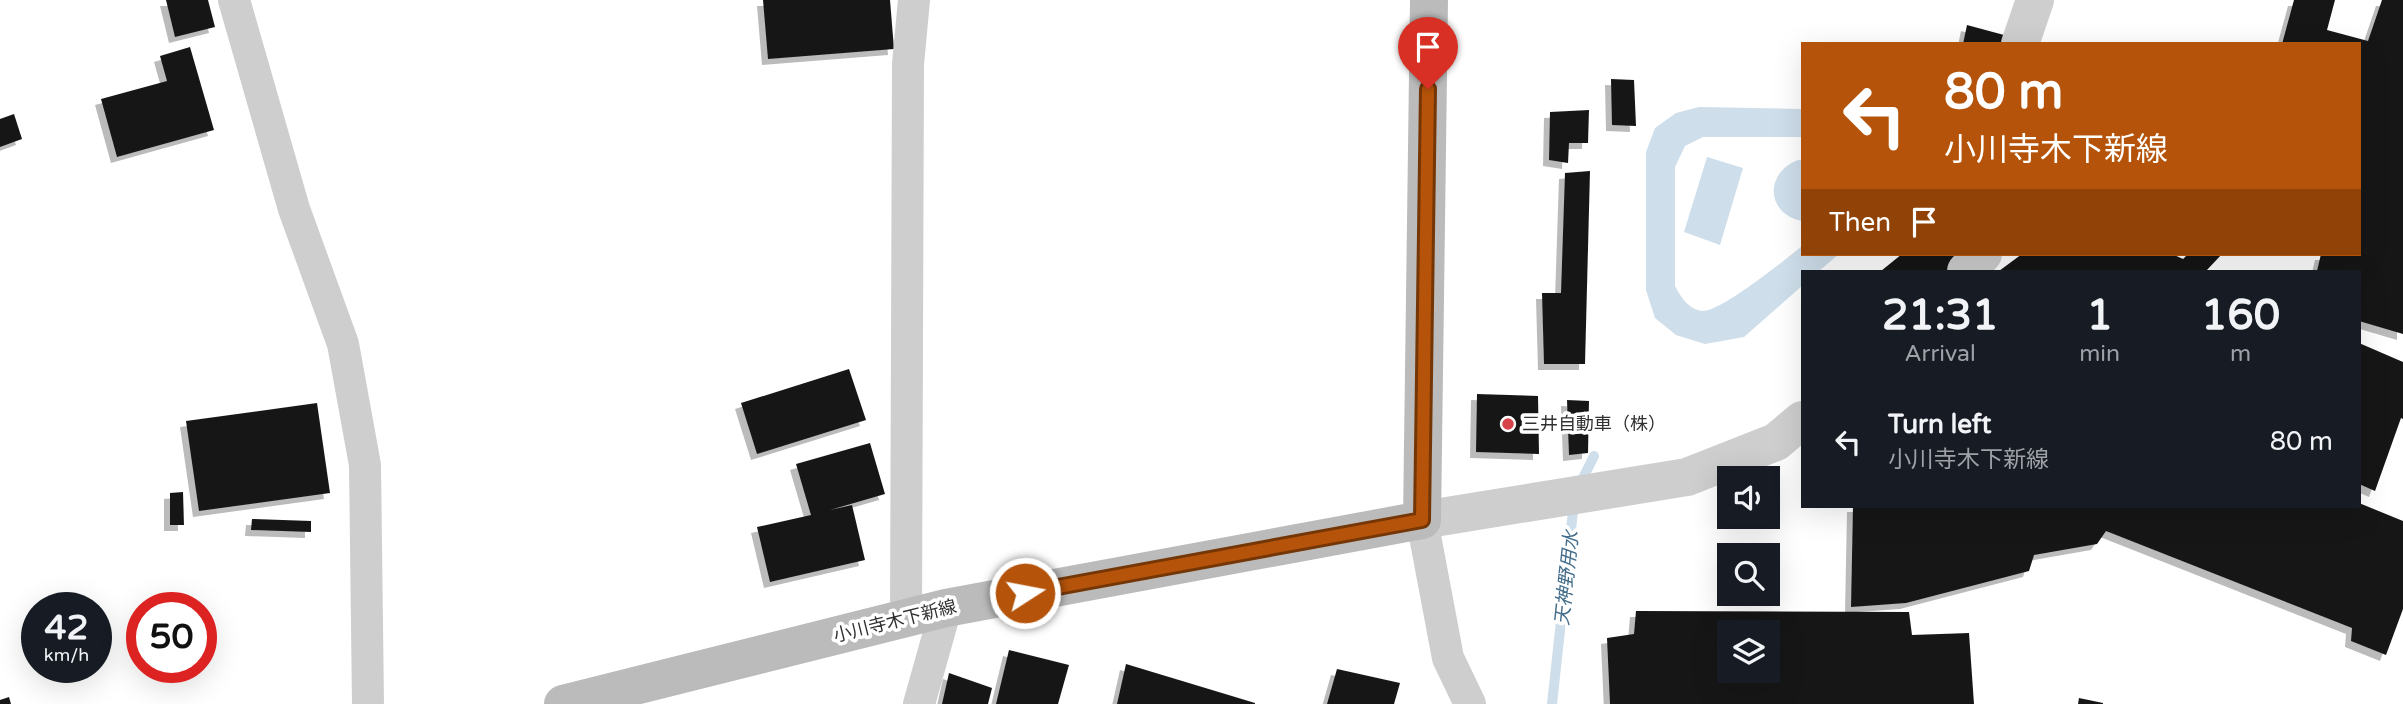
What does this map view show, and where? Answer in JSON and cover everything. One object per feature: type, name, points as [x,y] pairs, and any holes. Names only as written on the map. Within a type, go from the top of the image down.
[{"type":"main road","points":[[1422,520],[1429,0]]},
{"type":"main road","name":"小川寺木下新線","points":[[563,704],[946,608],[1422,520]]},
{"type":"street","points":[[234,0],[294,209],[343,345],[365,465],[368,704]]},
{"type":"street","points":[[906,618],[908,64],[914,0]]},
{"type":"street","points":[[2021,42],[2035,0]]},
{"type":"street","points":[[1967,270],[1981,256]]},
{"type":"street","points":[[1470,704],[1448,658],[1422,520],[1687,477],[1776,442],[1801,421]]},
{"type":"street","points":[[919,704],[946,608]]},
{"type":"water","points":[[1699,107],[1801,109],[1801,137],[1703,137],[1685,146],[1675,167],[1675,286],[1693,308],[1702,311],[1723,304],[1801,247],[1801,256],[1837,256],[1820,270],[1801,270],[1801,287],[1744,337],[1705,344],[1676,335],[1655,318],[1646,290],[1646,152],[1655,128],[1676,113]]},
{"type":"water","points":[[1707,157],[1743,168],[1720,245],[1684,232]]},
{"type":"water","points":[[1801,160],[1801,221],[1790,217],[1776,202],[1775,183],[1787,166]]},
{"type":"building","points":[[166,0],[208,0],[215,27],[175,37]]},
{"type":"building","points":[[763,0],[890,0],[894,49],[768,59]]},
{"type":"building","points":[[2294,0],[2335,0],[2327,30],[2368,41],[2382,0],[2403,0],[2403,334],[2361,322],[2361,270],[2317,270],[2321,256],[2361,256],[2361,42],[2283,42]]},
{"type":"building","points":[[1967,25],[2004,35],[2002,42],[1963,42]]},
{"type":"building","points":[[190,47],[214,130],[117,157],[101,99],[167,81],[160,56]]},
{"type":"building","points":[[1611,79],[1634,80],[1636,126],[1612,125]]},
{"type":"building","points":[[1589,110],[1588,143],[1569,143],[1568,163],[1549,160],[1550,112]]},
{"type":"building","points":[[14,114],[22,139],[0,147],[0,119]]},
{"type":"building","points":[[1590,171],[1585,364],[1544,364],[1542,293],[1561,293],[1565,173]]},
{"type":"building","points":[[1900,256],[1969,256],[1951,270],[1882,270]]},
{"type":"building","points":[[2019,256],[2176,256],[2183,259],[2186,256],[2220,256],[2207,270],[2000,270]]},
{"type":"building","points":[[2361,344],[2403,362],[2403,419],[2401,418],[2375,491],[2361,485]]},
{"type":"building","points":[[849,369],[866,420],[757,454],[741,403]]},
{"type":"building","name":"三井自動車（株）","points":[[1477,394],[1538,396],[1539,454],[1476,452]]},
{"type":"building","points":[[1567,400],[1589,401],[1588,453],[1569,455]]},
{"type":"building","points":[[317,403],[330,493],[199,511],[186,421]]},
{"type":"building","points":[[870,443],[885,494],[830,510],[852,505],[865,560],[770,582],[757,527],[811,515],[796,464]]},
{"type":"building","points":[[183,492],[184,525],[170,525],[170,493]]},
{"type":"building","points":[[2361,504],[2403,521],[2403,609],[2386,655],[2351,641],[2352,628],[2106,531],[2097,544],[2034,555],[2029,571],[1906,603],[1851,607],[1853,508],[2361,508]]},
{"type":"building","points":[[252,519],[311,521],[311,532],[251,530]]},
{"type":"building","points":[[1636,611],[1909,612],[1912,635],[1969,633],[1974,704],[1610,704],[1607,638],[1634,634]]},
{"type":"building","points":[[1009,650],[1069,665],[1058,704],[996,704]]},
{"type":"building","points":[[1126,664],[1255,703],[1255,704],[1117,704]]},
{"type":"building","points":[[1337,669],[1400,683],[1394,704],[1327,704]]},
{"type":"building","points":[[949,673],[992,688],[988,704],[942,704]]},
{"type":"building","points":[[9,697],[11,704],[0,704],[0,700]]},
{"type":"building","points":[[2079,698],[2103,703],[2103,704],[2078,704]]},
{"type":"waterway","name":"天神野用水","points":[[1579,486],[1594,456]]},
{"type":"waterway","name":"天神野用水","points":[[1552,704],[1574,502]]},
{"type":"place","name":"三井自動車（株）","points":[[1508,424]]},
{"type":"route","points":[[1025,593],[1422,520],[1428,89]]}]
